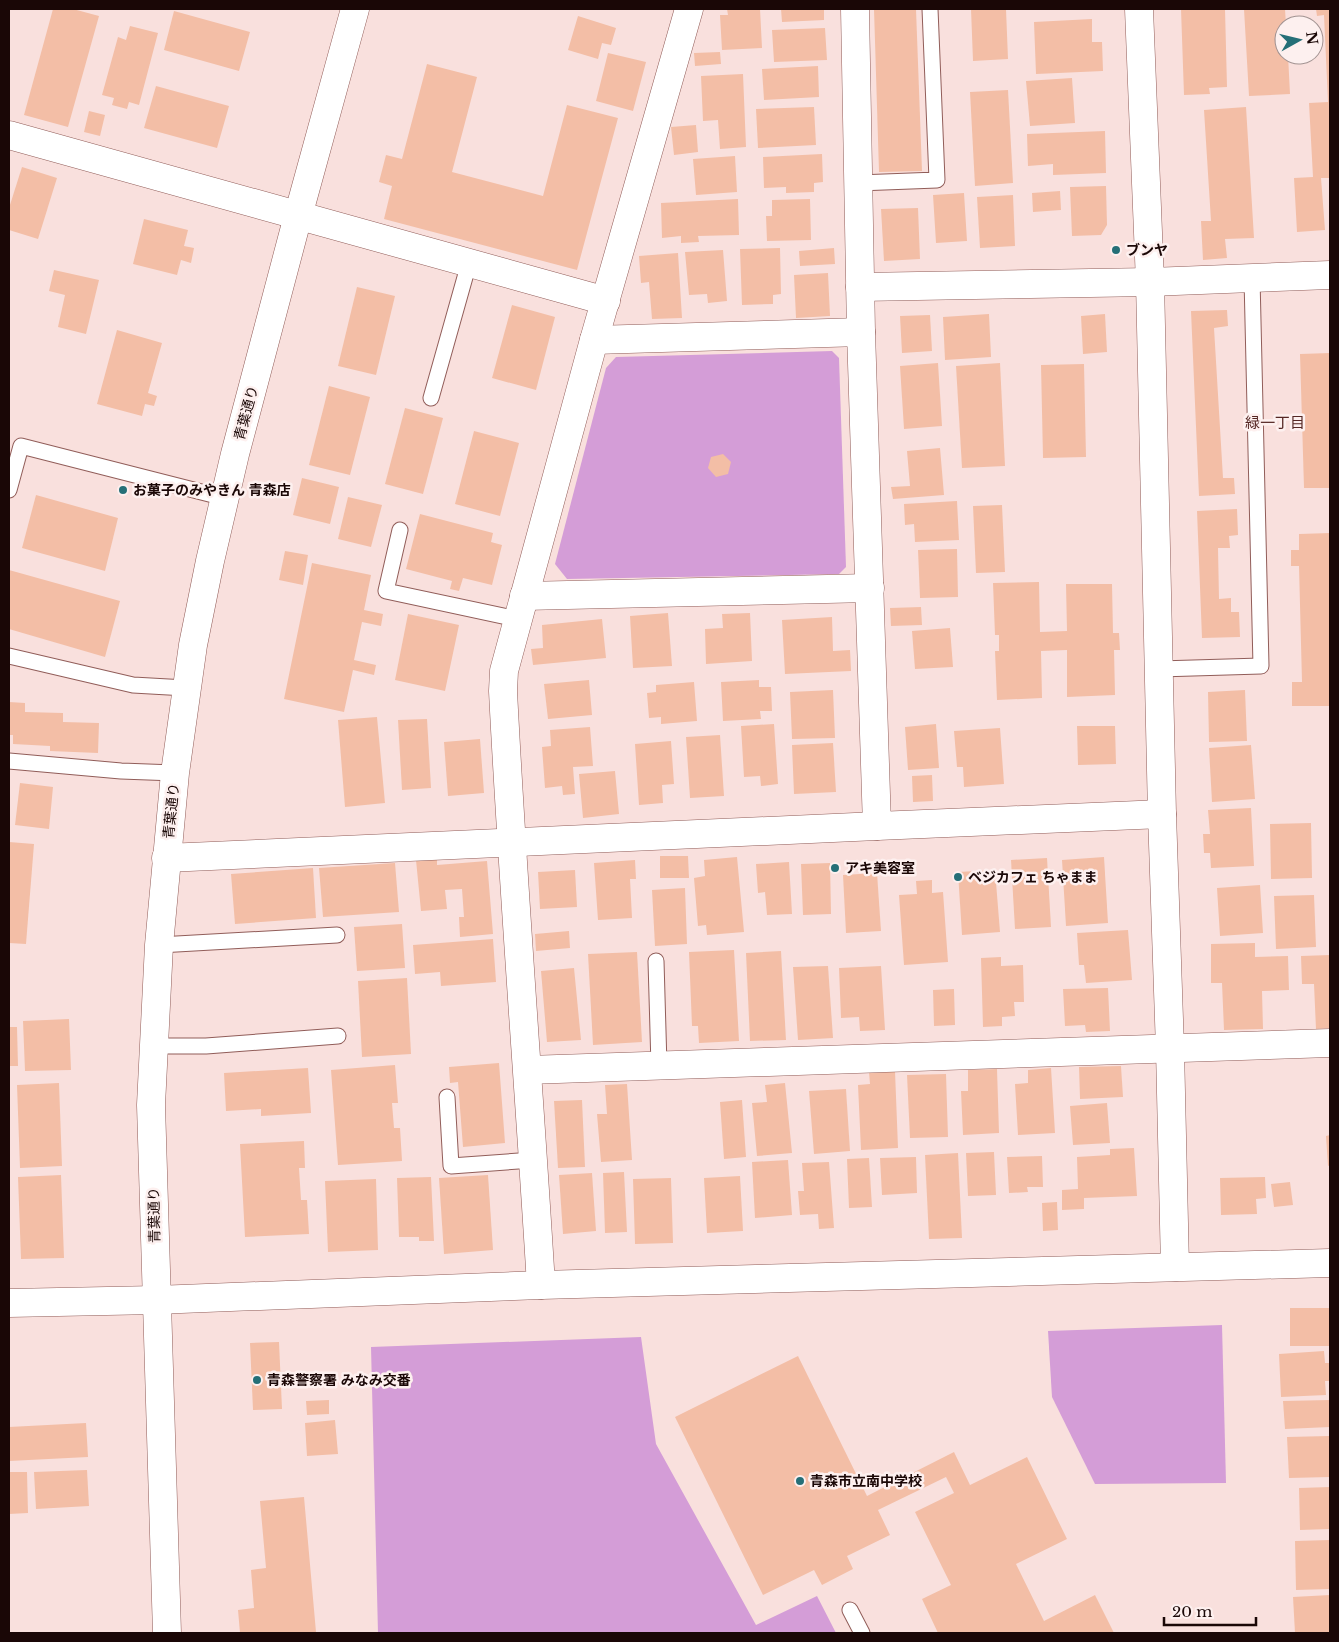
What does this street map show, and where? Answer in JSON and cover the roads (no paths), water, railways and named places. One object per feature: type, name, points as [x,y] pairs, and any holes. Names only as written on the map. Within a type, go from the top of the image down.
[{"type":"street","name":"青葉通り","points":[[167,1633],[151,1105],[159,945],[175,773],[186,688],[208,571],[235,454],[355,9]]},
{"type":"street","points":[[541,1285],[528,1070],[510,844],[502,691],[504,671],[594,340],[689,9]]},
{"type":"street","points":[[855,9],[861,332],[877,826]]},
{"type":"street","points":[[1139,9],[1150,282],[1162,814],[1175,1267]]},
{"type":"street","points":[[9,135],[606,300]]},
{"type":"street","points":[[860,287],[1150,282],[1330,275]]},
{"type":"street","points":[[594,340],[861,332]]},
{"type":"street","points":[[520,607],[870,588]]},
{"type":"street","points":[[166,858],[1162,814]]},
{"type":"street","points":[[528,1070],[1330,1043]]},
{"type":"street","points":[[9,1304],[541,1285],[1330,1263]]},
{"type":"lane","points":[[858,183],[937,180],[930,9]]},
{"type":"lane","points":[[430,398],[470,263]]},
{"type":"lane","points":[[1159,669],[1261,666],[1252,278]]},
{"type":"lane","points":[[9,490],[21,446],[225,498]]},
{"type":"lane","points":[[400,530],[386,590],[520,607]]},
{"type":"lane","points":[[9,656],[133,685],[186,688]]},
{"type":"lane","points":[[9,761],[121,771],[175,773]]},
{"type":"lane","points":[[159,945],[336,934]]},
{"type":"lane","points":[[656,961],[659,1066]]},
{"type":"lane","points":[[154,1046],[206,1046],[338,1036]]},
{"type":"lane","points":[[447,1097],[452,1166],[534,1160]]},
{"type":"lane","points":[[850,1610],[862,1633]]},
{"type":"place","name":"ブンヤ","points":[[1116,250]]},
{"type":"place","name":"お菓子のみやきん 青森店","points":[[123,490]]},
{"type":"place","name":"アキ美容室","points":[[835,868]]},
{"type":"place","name":"ベジカフェ ちゃまま","points":[[958,877]]},
{"type":"place","name":"青森警察署 みなみ交番","points":[[257,1380]]},
{"type":"place","name":"青森市立南中学校","points":[[800,1481]]},
{"type":"district","name":"緑一丁目","points":[[1275,422]]}]
